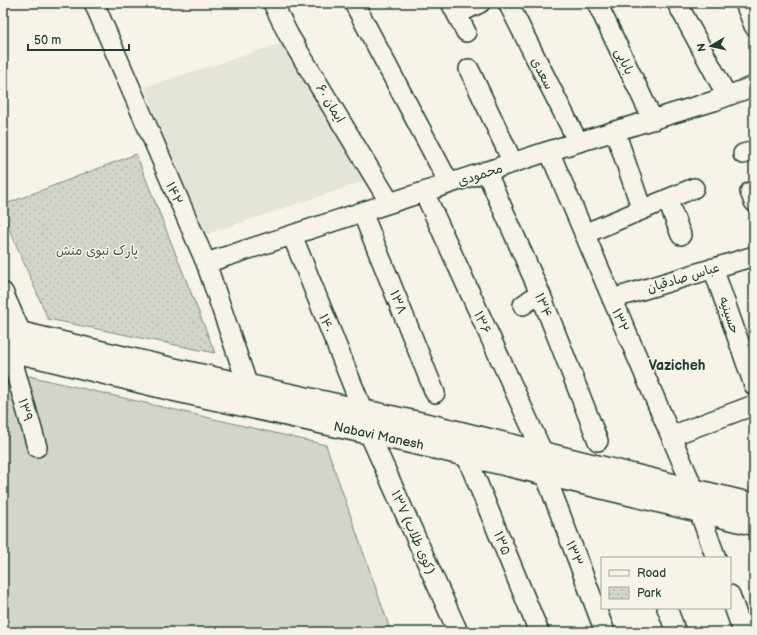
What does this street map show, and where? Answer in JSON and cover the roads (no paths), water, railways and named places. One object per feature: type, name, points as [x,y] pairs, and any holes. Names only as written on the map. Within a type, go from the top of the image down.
[{"type":"main road","name":"Nabavi Manesh","points":[[9,340],[248,386],[363,411],[544,463],[699,511],[754,524]]},
{"type":"main road","name":"Nabavi Manesh","points":[[9,340],[175,390],[466,455],[544,463],[694,490],[754,504]]},
{"type":"street","name":"۱۴۲","points":[[94,3],[206,263],[248,386]]},
{"type":"street","name":"ایمان ۶۰","points":[[273,3],[288,34],[390,203]]},
{"type":"street","points":[[354,3],[449,183]]},
{"type":"street","points":[[466,32],[454,8],[480,3]]},
{"type":"street","name":"سعدی","points":[[508,3],[578,142]]},
{"type":"street","name":"بابایی","points":[[597,3],[653,120]]},
{"type":"street","points":[[676,3],[727,96]]},
{"type":"street","points":[[745,3],[754,26]]},
{"type":"street","points":[[469,69],[513,163]]},
{"type":"street","name":"محمودی","points":[[206,263],[486,171],[653,120],[754,86]]},
{"type":"street","points":[[615,131],[642,210]]},
{"type":"street","name":"۱۳۲","points":[[549,151],[694,490]]},
{"type":"street","name":"۱۳۴","points":[[486,171],[540,293],[598,441]]},
{"type":"street","points":[[584,234],[694,188]]},
{"type":"street","name":"۱۳۶","points":[[424,192],[544,463]]},
{"type":"street","points":[[667,199],[681,235]]},
{"type":"street","name":"۱۳۸","points":[[362,212],[436,393]]},
{"type":"street","name":"۱۴۰","points":[[292,235],[363,411]]},
{"type":"street","name":"عباس صادقیان","points":[[612,299],[754,256]]},
{"type":"street","name":"حسینیه","points":[[713,268],[754,385]]},
{"type":"street","name":"۱۳۹","points":[[3,292],[9,340],[37,447]]},
{"type":"street","points":[[523,305],[540,293]]},
{"type":"street","points":[[671,436],[754,405]]},
{"type":"street","name":"۱۳۷ (کوی طلاب)","points":[[369,433],[458,632]]},
{"type":"street","name":"۱۳۵","points":[[466,455],[539,632]]},
{"type":"street","name":"۱۳۳","points":[[544,463],[605,632]]},
{"type":"street","points":[[699,511],[716,557]]},
{"type":"street","points":[[731,598],[744,632]]},
{"type":"street","points":[[667,609],[676,632]]},
{"type":"district","name":"Vazicheh","points":[[677,365]]},
{"type":"park label","name":"پارک نبوی منش","points":[[97,250]]}]
